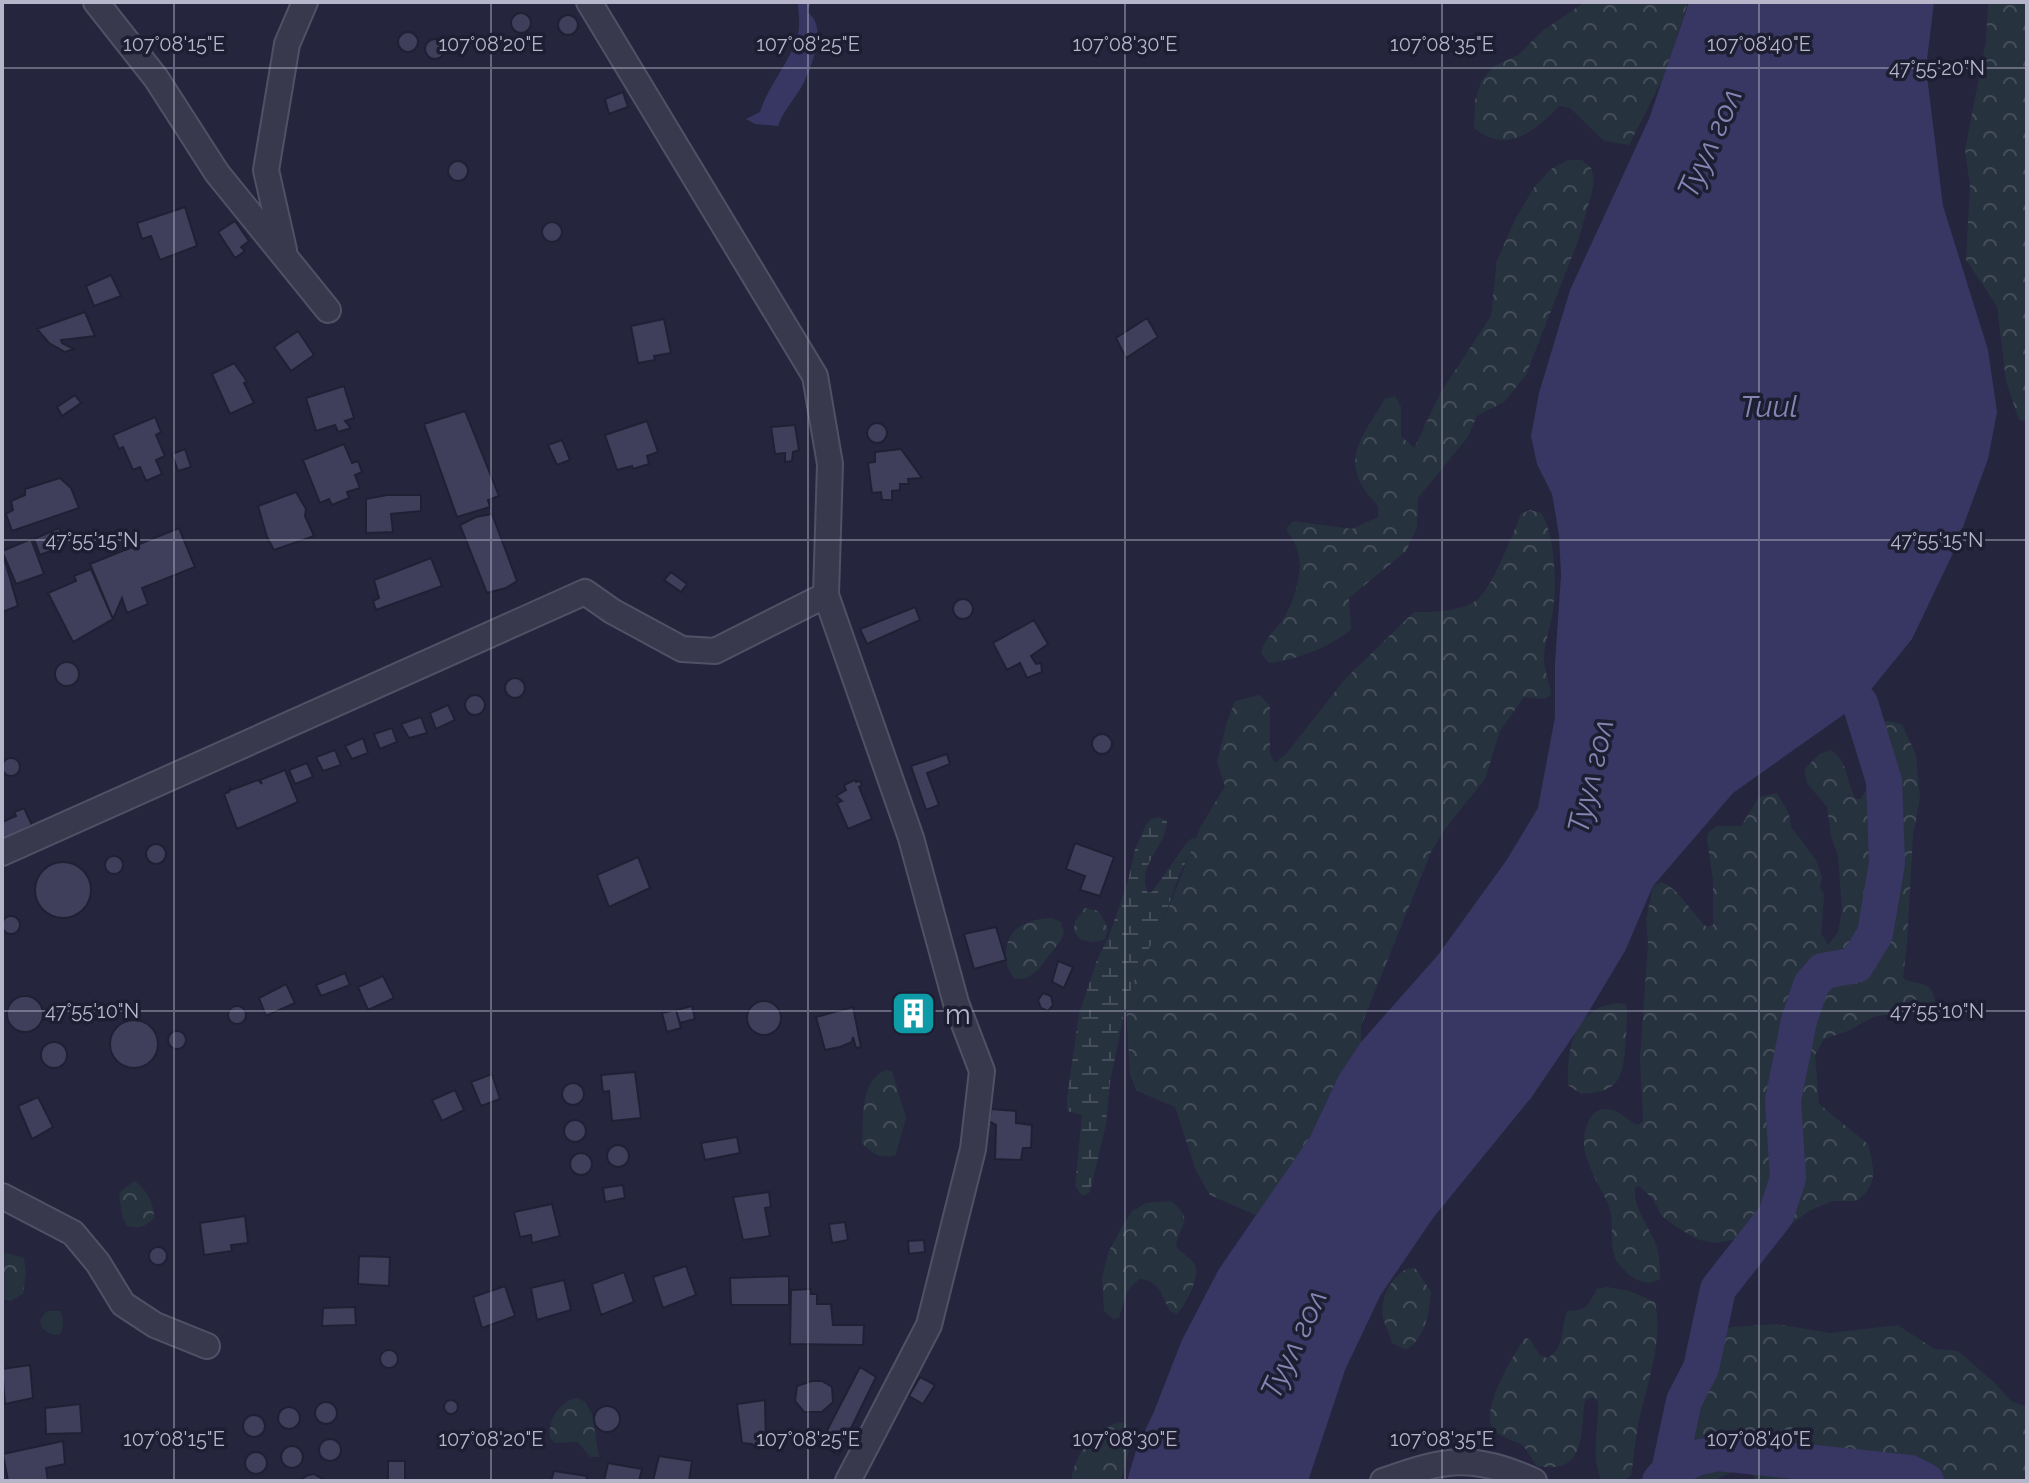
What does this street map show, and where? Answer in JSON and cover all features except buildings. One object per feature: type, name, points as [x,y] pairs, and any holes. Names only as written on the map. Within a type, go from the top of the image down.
[{"type":"street","points":[[96,2],[156,78],[217,173],[328,310]]},
{"type":"street","points":[[286,256],[266,170],[287,44],[305,2]]},
{"type":"street","points":[[589,2],[815,376],[830,464],[826,595],[911,838],[956,1003],[982,1071],[973,1149],[929,1325],[848,1481]]},
{"type":"street","points":[[2,853],[585,592],[612,611],[682,649],[715,651],[826,595]]},
{"type":"street","points":[[2,1196],[73,1233],[98,1263],[123,1304],[155,1325],[207,1346]]},
{"type":"street","points":[[1383,1481],[1429,1465],[1466,1460],[1503,1467],[1534,1481]]},
{"type":"green space","points":[[1585,2],[1688,2],[1664,76],[1629,145],[1604,141],[1570,108],[1559,106],[1541,124],[1509,139],[1486,136],[1474,128],[1475,100],[1482,80],[1494,66],[1518,55],[1541,32]]},
{"type":"green space","points":[[1988,2],[2027,2],[2027,422],[2019,420],[2006,381],[1997,306],[1966,260],[1970,186],[1965,150],[1986,41]]},
{"type":"green space","points":[[1568,160],[1582,160],[1591,168],[1594,179],[1592,192],[1578,241],[1526,375],[1504,402],[1477,416],[1467,438],[1418,498],[1417,528],[1406,551],[1349,598],[1351,630],[1312,652],[1269,663],[1261,653],[1267,639],[1286,614],[1298,579],[1298,552],[1286,529],[1293,521],[1352,529],[1378,517],[1378,506],[1365,491],[1355,465],[1356,452],[1367,428],[1385,399],[1395,396],[1401,407],[1401,436],[1414,448],[1441,392],[1491,316],[1497,260],[1516,218],[1535,186],[1551,169]]},
{"type":"green space","points":[[1530,510],[1541,513],[1546,522],[1554,560],[1554,599],[1544,659],[1551,695],[1544,699],[1524,697],[1500,731],[1485,779],[1445,829],[1431,852],[1361,1026],[1361,1042],[1339,1075],[1310,1137],[1258,1216],[1210,1195],[1196,1171],[1175,1107],[1137,1091],[1130,1075],[1126,1005],[1138,969],[1161,926],[1201,826],[1225,786],[1217,762],[1235,701],[1260,695],[1270,706],[1270,754],[1275,763],[1286,754],[1345,679],[1414,612],[1458,608],[1480,597],[1497,570],[1521,514]]},
{"type":"green space","points":[[1888,721],[1902,724],[1916,755],[1920,798],[1913,836],[1903,978],[1926,986],[1935,1000],[1933,1005],[1873,1017],[1848,1031],[1824,1039],[1815,1055],[1819,1104],[1868,1144],[1873,1176],[1868,1189],[1856,1201],[1832,1201],[1809,1211],[1781,1232],[1714,1243],[1696,1239],[1675,1226],[1662,1216],[1652,1198],[1639,1186],[1635,1187],[1639,1211],[1657,1247],[1660,1271],[1660,1279],[1655,1282],[1637,1280],[1622,1268],[1615,1257],[1610,1211],[1588,1162],[1584,1140],[1591,1117],[1601,1110],[1615,1111],[1638,1125],[1643,1121],[1640,1058],[1648,943],[1646,920],[1653,886],[1661,882],[1668,885],[1701,922],[1707,927],[1713,925],[1713,880],[1708,832],[1717,826],[1741,826],[1759,797],[1777,793],[1789,814],[1791,827],[1816,860],[1822,877],[1821,933],[1828,945],[1838,932],[1842,910],[1838,856],[1831,837],[1827,807],[1807,783],[1804,770],[1819,754],[1831,750],[1841,760],[1853,793],[1856,799],[1860,799],[1868,788],[1867,759],[1871,738],[1877,724]]},
{"type":"green space","points":[[1158,817],[1167,821],[1166,830],[1145,874],[1148,893],[1152,892],[1188,841],[1197,839],[1179,876],[1161,926],[1138,969],[1126,1005],[1110,1082],[1106,1124],[1089,1193],[1082,1196],[1075,1186],[1082,1115],[1067,1111],[1079,1014],[1128,881],[1135,849],[1146,825]]},
{"type":"green space","points":[[1085,908],[1099,911],[1108,929],[1105,939],[1096,942],[1081,940],[1074,932],[1075,921]]},
{"type":"green space","points":[[1052,918],[1061,922],[1064,933],[1061,940],[1038,970],[1027,978],[1015,979],[1006,959],[1007,945],[1014,931],[1035,920]]},
{"type":"green space","points":[[1617,1003],[1626,1004],[1627,1010],[1622,1071],[1609,1088],[1581,1094],[1568,1085],[1571,1044],[1582,1022],[1591,1013]]},
{"type":"green space","points":[[886,1070],[892,1071],[906,1118],[895,1156],[877,1154],[862,1143],[867,1091],[877,1075]]},
{"type":"green space","points":[[134,1181],[146,1192],[154,1213],[151,1221],[138,1227],[127,1226],[122,1216],[119,1193]]},
{"type":"green space","points":[[1171,1201],[1184,1218],[1176,1246],[1193,1262],[1196,1270],[1188,1298],[1177,1314],[1170,1311],[1156,1285],[1139,1279],[1127,1291],[1119,1318],[1113,1319],[1104,1311],[1102,1277],[1109,1251],[1132,1211],[1146,1203]]},
{"type":"green space","points":[[6,1253],[24,1258],[26,1274],[23,1294],[10,1301],[2,1298],[2,1256]]},
{"type":"green space","points":[[1409,1268],[1416,1269],[1431,1292],[1422,1331],[1406,1350],[1392,1343],[1382,1311],[1392,1282]]},
{"type":"green space","points":[[1607,1287],[1629,1291],[1655,1302],[1657,1317],[1656,1348],[1638,1425],[1631,1475],[1623,1481],[1602,1481],[1598,1472],[1598,1402],[1593,1397],[1585,1400],[1581,1438],[1573,1458],[1553,1467],[1537,1466],[1522,1445],[1497,1433],[1490,1422],[1490,1411],[1499,1384],[1525,1338],[1530,1339],[1540,1356],[1548,1358],[1558,1348],[1567,1311],[1583,1308],[1597,1289]]},
{"type":"green space","points":[[48,1311],[60,1311],[63,1323],[59,1335],[49,1333],[40,1323]]},
{"type":"green space","points":[[1777,1324],[1830,1333],[1898,1325],[1934,1349],[1958,1351],[2011,1401],[2027,1407],[2027,1481],[1756,1481],[1753,1475],[1737,1470],[1718,1481],[1668,1481],[1678,1462],[1686,1405],[1705,1368],[1717,1334],[1732,1327]]},
{"type":"green space","points":[[577,1398],[585,1402],[592,1414],[599,1457],[590,1457],[578,1442],[555,1443],[550,1438],[551,1425],[560,1407]]},
{"type":"green space","points":[[1120,1422],[1127,1425],[1129,1450],[1121,1481],[1071,1481],[1077,1461],[1087,1444],[1102,1430]]},
{"type":"water","points":[[798,2],[811,2],[807,12],[817,26],[817,45],[811,65],[778,126],[755,124],[746,119],[760,112],[797,39]]},
{"type":"water","name":"Tuul","points":[[1689,2],[1934,2],[1926,68],[1943,206],[1988,350],[1997,412],[1988,459],[1954,551],[1912,639],[1860,703],[1733,793],[1653,886],[1625,951],[1580,1026],[1531,1098],[1433,1218],[1380,1296],[1345,1370],[1308,1481],[1127,1481],[1137,1447],[1182,1340],[1219,1269],[1310,1137],[1339,1075],[1361,1042],[1438,955],[1506,861],[1538,808],[1555,717],[1561,575],[1559,535],[1552,494],[1537,464],[1531,436],[1539,393],[1570,290],[1649,119]]},
{"type":"waterway","points":[[1660,1481],[1669,1471],[1684,1401],[1701,1368],[1718,1289],[1776,1215],[1788,1178],[1783,1100],[1799,1021],[1811,985],[1823,971],[1856,965],[1875,934],[1887,863],[1884,781],[1860,703]]},
{"type":"waterway","points":[[1669,1471],[1696,1458],[1719,1453],[1910,1473],[1926,1481]]},
{"type":"place","name":"m","points":[[914,1014]]},
{"type":"water label","name":"Туул гол","points":[[1710,143]]},
{"type":"water label","name":"Туул гол","points":[[1591,776]]},
{"type":"water label","name":"Туул гол","points":[[1294,1344]]}]
